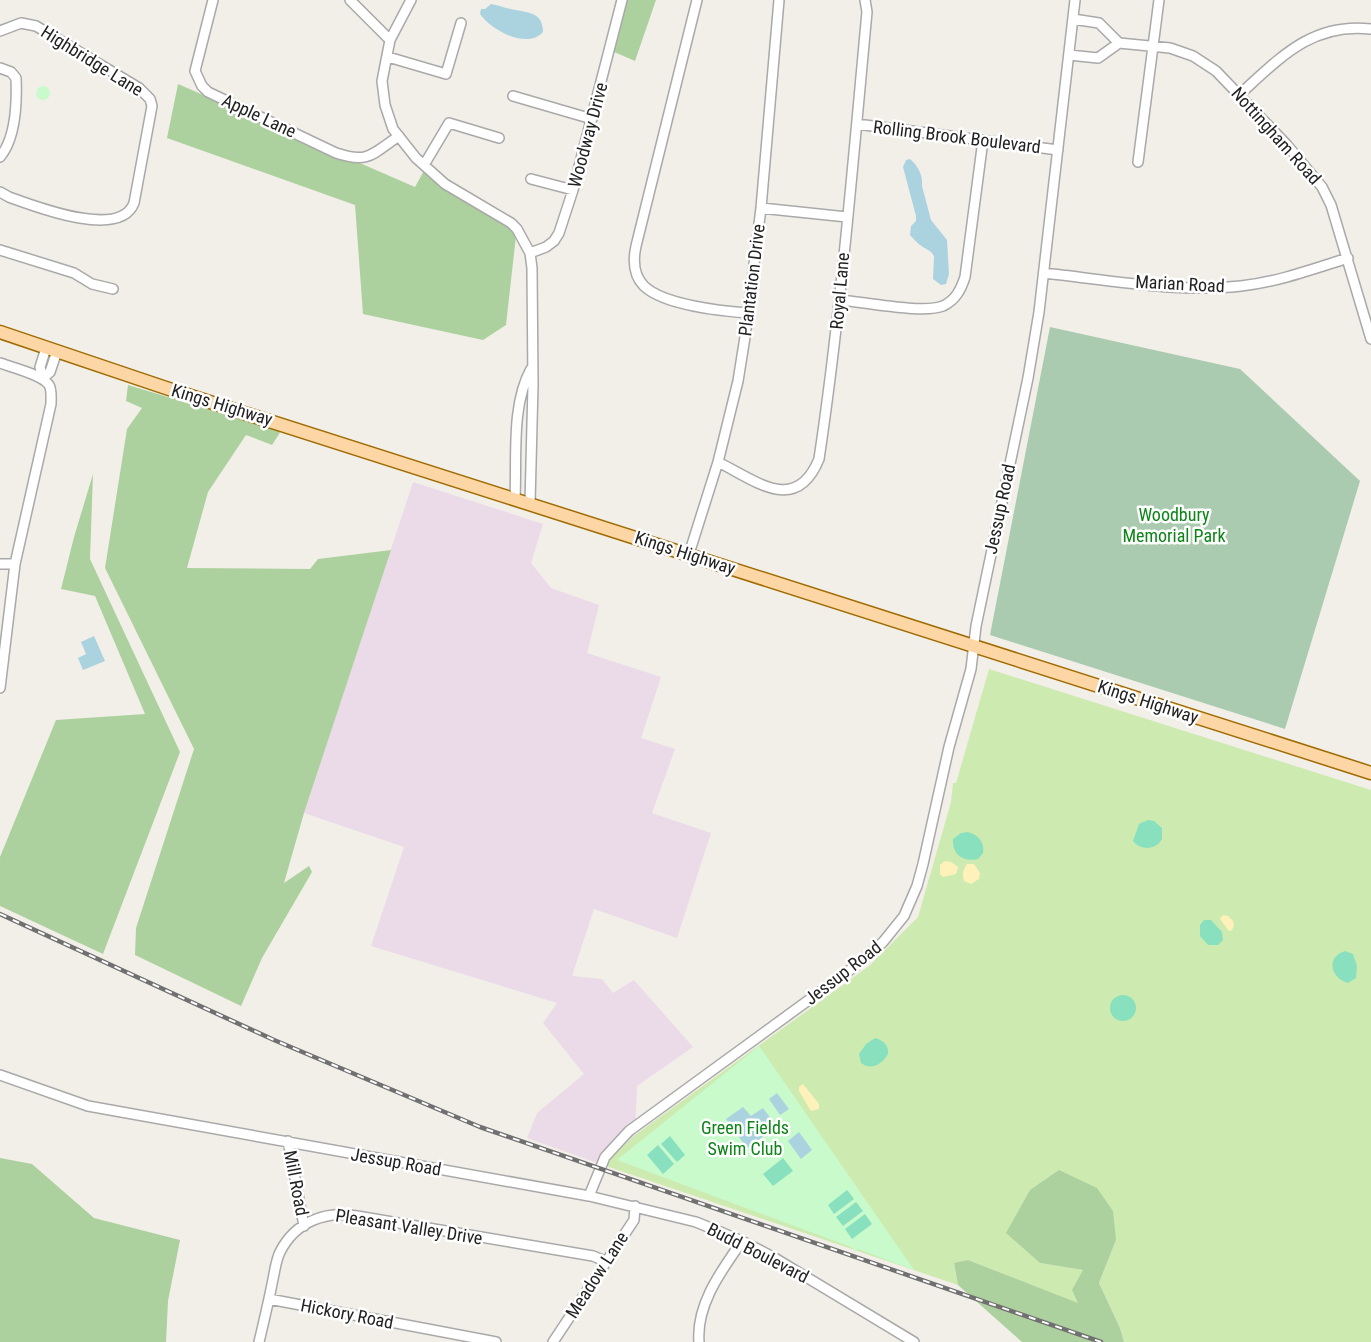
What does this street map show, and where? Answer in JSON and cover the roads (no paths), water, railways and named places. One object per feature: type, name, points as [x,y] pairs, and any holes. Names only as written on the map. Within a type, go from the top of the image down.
[{"type":"main road","name":"Kings Highway","points":[[0,332],[166,388],[530,502],[1371,773]]},
{"type":"street","name":"Apple Lane","points":[[213,0],[195,70],[202,87],[208,92],[336,153],[354,159],[371,155],[399,136]]},
{"type":"street","points":[[350,0],[390,40]]},
{"type":"street","points":[[411,0],[390,40],[382,81],[385,105],[393,129],[424,165],[445,184],[511,223],[517,229],[530,253],[533,338],[530,502]]},
{"type":"street","name":"Woodway Drive","points":[[530,253],[546,247],[559,233],[573,190],[622,0]]},
{"type":"street","points":[[697,0],[633,258],[636,273],[643,285],[665,298],[715,310],[748,313]]},
{"type":"street","name":"Plantation Drive","points":[[689,554],[718,462],[738,381],[761,208],[779,0]]},
{"type":"street","name":"Royal Lane","points":[[718,462],[768,488],[794,490],[814,472],[819,459],[832,376],[840,300],[867,12],[865,0]]},
{"type":"street","name":"Jessup Road","points":[[0,1075],[88,1106],[156,1120],[288,1141],[323,1150],[589,1196],[605,1157],[629,1131],[854,968],[884,942],[904,915],[917,886],[949,747],[971,669],[978,615],[1030,366],[1044,273],[1075,0]]},
{"type":"street","points":[[1138,162],[1159,0]]},
{"type":"street","points":[[1069,55],[1098,58],[1119,43],[1098,23],[1073,19]]},
{"type":"street","name":"Highbridge Lane","points":[[0,31],[21,23],[36,26],[139,88],[150,99],[152,106],[134,203],[122,216],[74,218],[0,192]]},
{"type":"street","points":[[388,57],[446,74],[461,23]]},
{"type":"street","points":[[1240,94],[1304,40],[1329,31],[1350,28],[1371,29]]},
{"type":"street","name":"Nottingham Road","points":[[1119,43],[1170,48],[1193,56],[1216,70],[1322,187],[1332,205],[1371,339]]},
{"type":"street","points":[[0,68],[11,72],[16,78],[17,93],[11,134],[6,149],[0,157]]},
{"type":"street","points":[[513,96],[592,119]]},
{"type":"street","points":[[424,165],[449,123],[499,138]]},
{"type":"street","name":"Rolling Brook Boulevard","points":[[857,124],[1058,150]]},
{"type":"street","points":[[840,300],[915,308],[943,306],[953,300],[961,290],[965,277],[983,141]]},
{"type":"street","points":[[531,179],[573,190]]},
{"type":"street","points":[[761,208],[847,217]]},
{"type":"street","points":[[0,250],[74,273],[92,284],[113,290]]},
{"type":"street","name":"Marian Road","points":[[1044,273],[1188,288],[1218,288],[1290,277],[1347,258]]},
{"type":"street","points":[[0,688],[15,564],[51,404],[49,385],[43,378],[40,367],[52,349]]},
{"type":"street","points":[[0,363],[43,378]]},
{"type":"street","points":[[515,498],[519,400],[524,382],[531,369]]},
{"type":"street","points":[[0,564],[15,564]]},
{"type":"street","name":"Mill Road","points":[[288,1141],[304,1226]]},
{"type":"street","name":"Budd Boulevard","points":[[589,1196],[696,1222],[742,1241],[914,1342]]},
{"type":"street","name":"Meadow Lane","points":[[553,1342],[634,1220],[635,1206]]},
{"type":"street","name":"Pleasant Valley Drive","points":[[259,1342],[279,1254],[291,1234],[319,1217],[343,1213],[593,1256],[607,1262]]},
{"type":"street","points":[[699,1342],[698,1335],[706,1300],[721,1271],[742,1241]]},
{"type":"street","name":"Hickory Road","points":[[269,1299],[496,1342]]},
{"type":"water","points":[[491,4],[533,14],[540,20],[543,32],[528,39],[510,36],[492,26],[480,14],[481,9]]},
{"type":"water","points":[[910,159],[921,174],[931,220],[947,240],[949,274],[946,284],[941,285],[933,279],[934,256],[910,235],[916,216],[903,167],[906,160]]},
{"type":"water","points":[[94,636],[105,661],[83,670],[78,658],[86,654],[81,642]]},
{"type":"water","points":[[777,1093],[789,1109],[780,1115],[769,1099]]},
{"type":"water","points":[[743,1107],[751,1116],[763,1108],[777,1127],[747,1148],[726,1119]]},
{"type":"water","points":[[799,1132],[812,1150],[801,1159],[788,1141]]},
{"type":"railway","points":[[0,914],[274,1040],[480,1127],[1101,1342]]},
{"type":"park label","name":"Woodbury Memorial Park","points":[[1174,525]]},
{"type":"park label","name":"Green Fields Swim Club","points":[[745,1138]]}]
